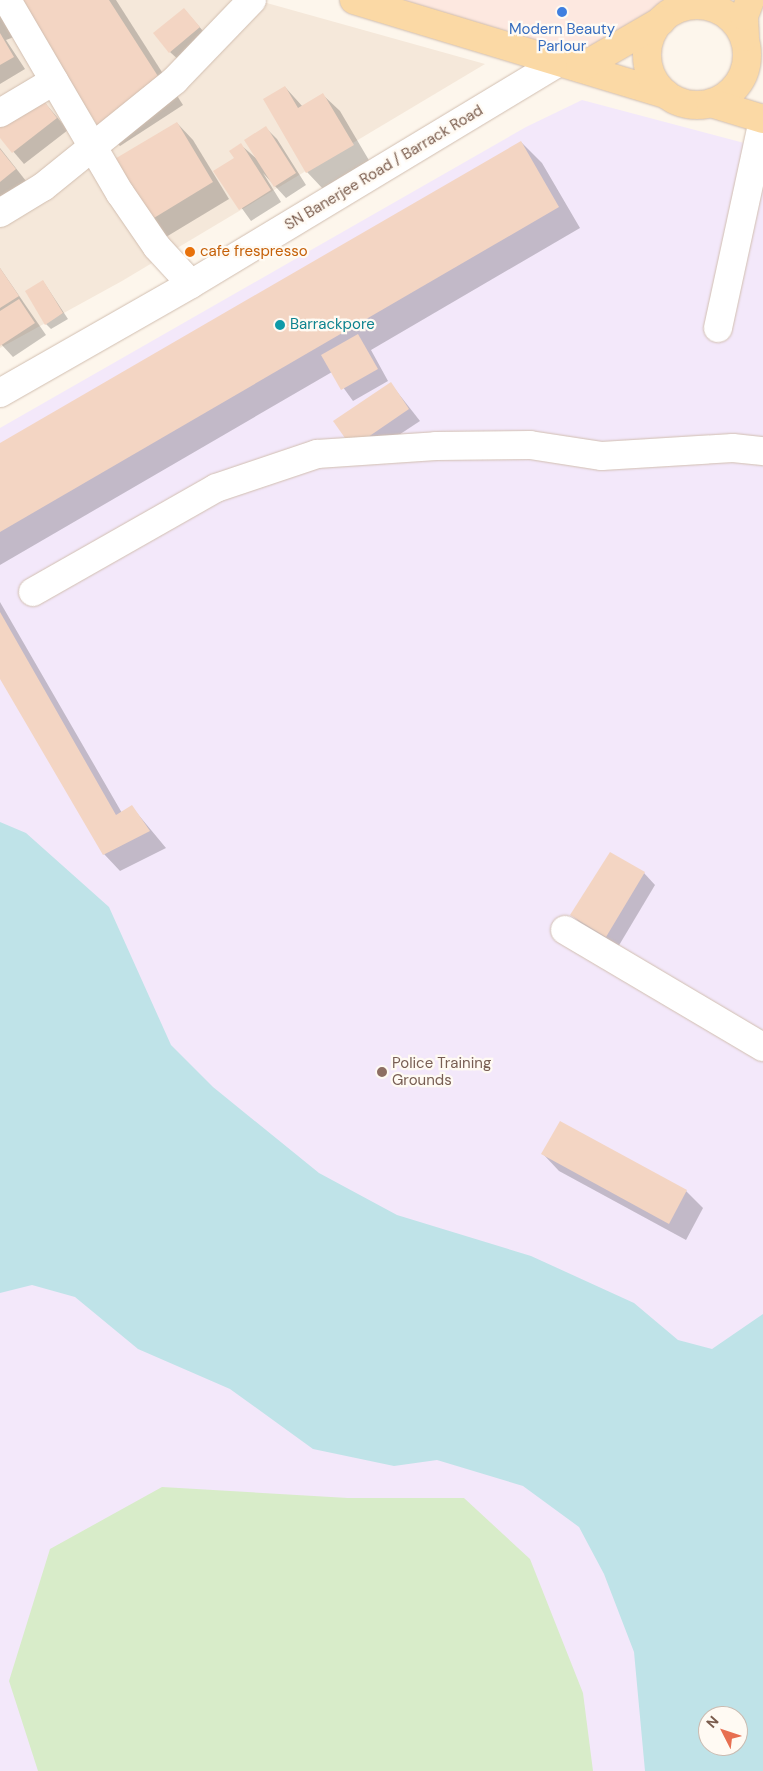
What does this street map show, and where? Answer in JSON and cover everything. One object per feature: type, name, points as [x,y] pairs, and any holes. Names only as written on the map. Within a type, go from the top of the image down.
[{"type":"main road","points":[[354,0],[666,94],[692,105],[711,103],[726,95],[754,72],[745,37],[744,16],[750,0]]},
{"type":"main road","points":[[569,65],[661,21],[674,10],[693,2],[723,11],[736,22],[745,37]]},
{"type":"main road","points":[[661,21],[652,35],[648,58],[655,82],[666,94]]},
{"type":"main road","points":[[711,103],[763,119]]},
{"type":"street","points":[[7,0],[93,147],[157,247],[191,284]]},
{"type":"street","points":[[0,213],[43,187],[175,80],[252,0]]},
{"type":"street","name":"SN Banerjee Road / Barrack Road","points":[[0,393],[569,65]]},
{"type":"street","points":[[0,114],[54,81]]},
{"type":"street","points":[[718,328],[763,119]]},
{"type":"street","points":[[33,592],[216,488],[317,454],[436,446],[511,445],[602,456],[733,448],[763,450]]},
{"type":"street","points":[[565,930],[763,1047]]},
{"type":"shaded area","points":[[0,0],[256,0],[485,64],[122,281],[0,348]]},
{"type":"shaded area","points":[[361,0],[677,0],[576,59]]},
{"type":"shaded area","name":"Police Training Grounds","points":[[582,100],[763,148],[763,1771],[0,1771],[0,428],[526,127]]},
{"type":"green space","points":[[162,1487],[348,1498],[464,1498],[530,1559],[583,1693],[593,1771],[38,1771],[9,1681],[50,1549]]},
{"type":"water","points":[[0,822],[26,833],[109,907],[171,1045],[213,1087],[319,1173],[397,1215],[531,1256],[634,1303],[678,1340],[712,1349],[763,1314],[763,1771],[645,1771],[634,1652],[604,1574],[579,1527],[523,1486],[437,1460],[394,1466],[313,1449],[230,1389],[138,1349],[75,1297],[32,1285],[0,1293]]},
{"type":"building","points":[[17,0],[109,0],[163,84],[98,126]]},
{"type":"building","points":[[184,8],[200,27],[169,53],[153,33]]},
{"type":"building","points":[[0,33],[14,57],[0,65]]},
{"type":"building","points":[[285,86],[298,108],[323,93],[354,145],[306,173],[263,99]]},
{"type":"building","points":[[40,96],[57,118],[12,153],[0,138],[0,127]]},
{"type":"building","points":[[177,122],[213,182],[149,221],[113,160]]},
{"type":"building","points":[[266,126],[296,173],[274,187],[244,140]]},
{"type":"building","name":"Barrackpore","points":[[521,141],[559,207],[0,532],[0,443]]},
{"type":"building","points":[[241,143],[271,190],[239,210],[213,171],[234,158],[229,151]]},
{"type":"building","points":[[0,149],[16,169],[0,182]]},
{"type":"building","points":[[0,268],[19,296],[0,308]]},
{"type":"building","points":[[43,280],[63,313],[45,325],[25,291]]},
{"type":"building","points":[[19,299],[35,323],[0,346],[0,311]]},
{"type":"building","points":[[358,334],[378,369],[341,390],[321,355]]},
{"type":"building","points":[[391,382],[409,409],[352,448],[333,421]]},
{"type":"building","points":[[0,612],[116,815],[132,805],[150,831],[103,855],[0,679]]},
{"type":"building","points":[[610,852],[645,872],[606,937],[570,915]]},
{"type":"building","points":[[560,1121],[687,1190],[669,1224],[541,1154]]},
{"type":"place","name":"Modern Beauty Parlour","points":[[562,12]]},
{"type":"place","name":"cafe frespresso","points":[[190,252]]},
{"type":"place","name":"Barrackpore","points":[[280,325]]},
{"type":"place","name":"Police Training Grounds","points":[[382,1072]]}]
